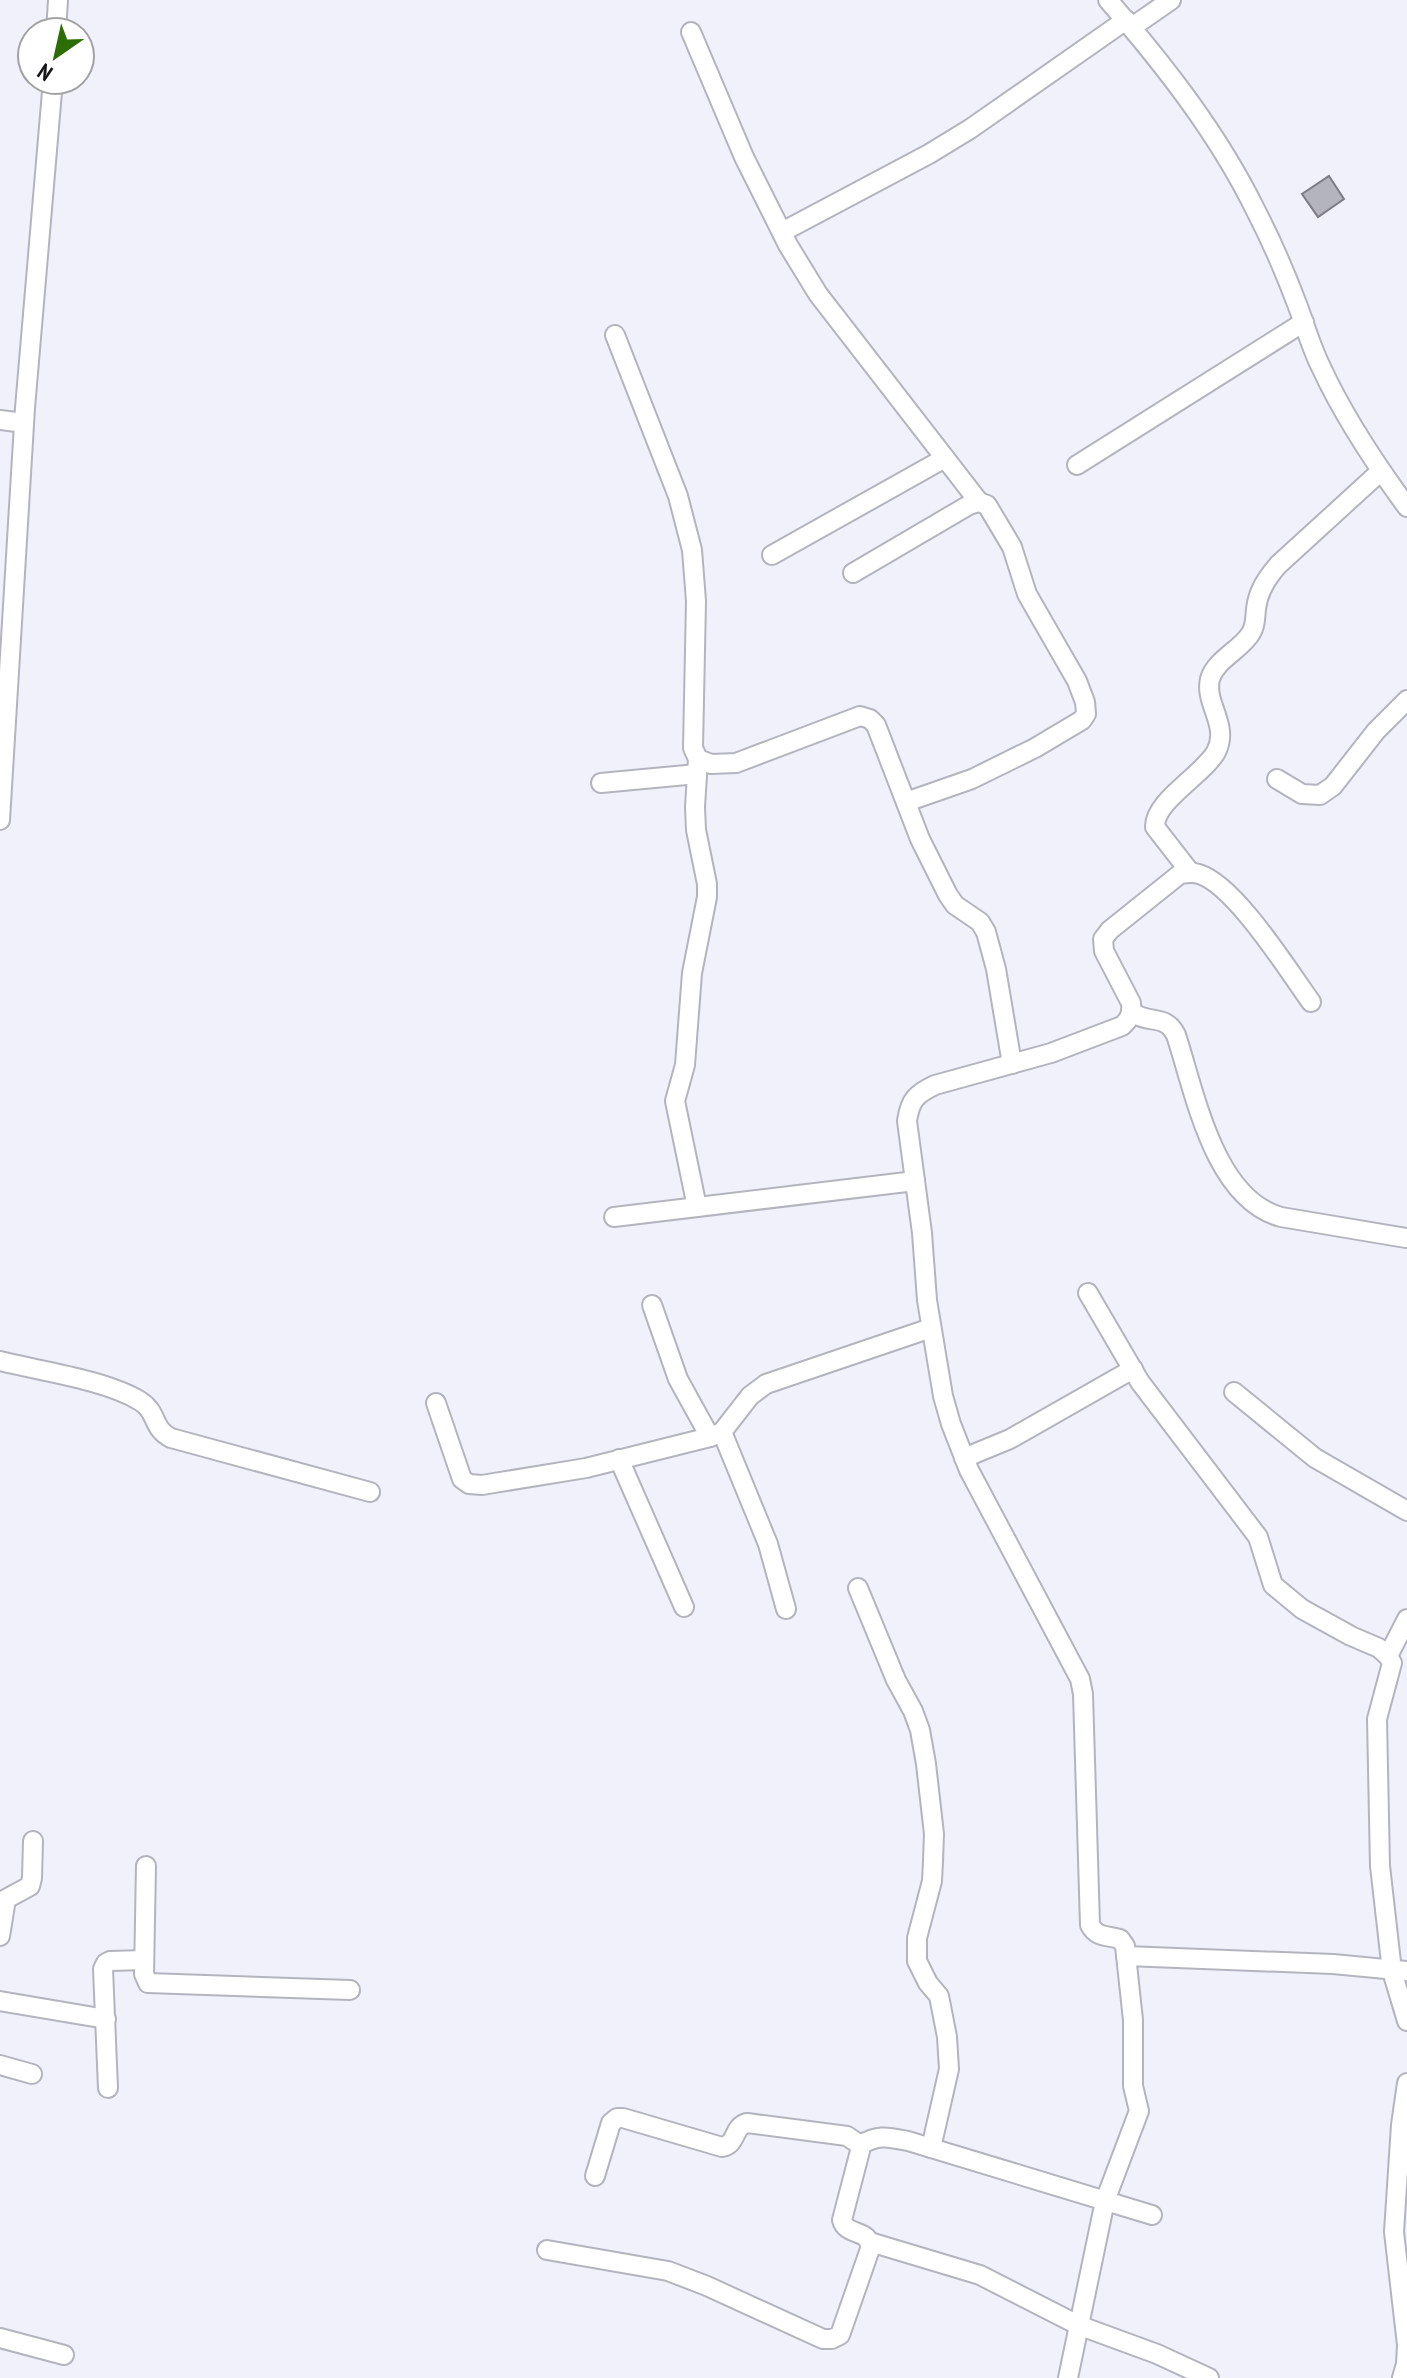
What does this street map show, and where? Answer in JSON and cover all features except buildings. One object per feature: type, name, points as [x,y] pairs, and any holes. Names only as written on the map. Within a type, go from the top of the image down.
[{"type":"street","points":[[1108,0],[1182,88],[1254,206],[1319,364],[1346,417],[1407,507]]},
{"type":"street","points":[[782,232],[943,146],[1129,24],[1171,0]]},
{"type":"street","points":[[691,32],[744,157],[818,294],[979,502],[987,505],[1012,547],[1027,594],[1077,681],[1085,702],[1086,714],[1082,720],[972,779],[906,802]]},
{"type":"street","points":[[0,820],[24,423],[52,96]]},
{"type":"street","points":[[1077,465],[1304,322]]},
{"type":"street","points":[[615,335],[678,496],[692,550],[696,601],[695,819],[707,897],[692,973],[685,1065],[675,1101],[697,1207]]},
{"type":"street","points":[[0,420],[24,423]]},
{"type":"street","points":[[772,555],[945,458]]},
{"type":"street","points":[[1190,872],[1155,827],[1155,819],[1215,754],[1221,731],[1210,678],[1251,633],[1261,590],[1267,578],[1381,471]]},
{"type":"street","points":[[853,573],[979,502]]},
{"type":"street","points":[[1277,779],[1302,794],[1320,795],[1333,786],[1376,731],[1407,700]]},
{"type":"street","points":[[601,783],[711,764],[736,763],[860,716],[870,719],[876,725],[920,839],[948,895],[955,905],[980,922],[986,932],[996,969],[1012,1064]]},
{"type":"street","points":[[1068,2378],[1105,2201],[1139,2111],[1133,2086],[1133,2020],[1125,1946],[1120,1939],[1100,1936],[1090,1925],[1080,1679],[969,1470],[943,1396],[931,1328],[907,1121],[910,1105],[917,1093],[935,1085],[1051,1053],[1122,1026],[1129,1020],[1131,1003],[1104,951],[1103,939],[1180,874],[1201,874],[1225,890],[1245,912],[1311,1002]]},
{"type":"street","points":[[1132,1012],[1139,1017],[1171,1025],[1210,1140],[1235,1185],[1254,1206],[1281,1217],[1406,1238]]},
{"type":"street","points":[[614,1217],[915,1181]]},
{"type":"street","points":[[1088,1293],[1133,1369],[1258,1537],[1273,1585],[1302,1609],[1379,1648],[1392,1663],[1377,1719],[1380,1866],[1407,2021]]},
{"type":"street","points":[[652,1305],[678,1379],[716,1435],[768,1544],[786,1609]]},
{"type":"street","points":[[436,1403],[462,1479],[469,1484],[482,1485],[586,1468],[716,1435],[750,1396],[766,1384],[931,1328]]},
{"type":"street","points":[[0,1361],[120,1391],[152,1411],[162,1434],[171,1438],[370,1492]]},
{"type":"street","points":[[964,1458],[1010,1439],[1133,1369]]},
{"type":"street","points":[[1234,1392],[1315,1458],[1407,1511]]},
{"type":"street","points":[[619,1459],[684,1607]]},
{"type":"street","points":[[858,1588],[896,1680],[913,1711],[926,1764],[934,1834],[933,1871],[917,1938],[917,1961],[939,1996],[949,2069],[931,2148]]},
{"type":"street","points":[[1388,1656],[1407,1619]]},
{"type":"street","points":[[0,1936],[6,1899],[30,1886],[33,1841]]},
{"type":"street","points":[[146,1866],[145,1980],[153,1984],[350,1990]]},
{"type":"street","points":[[1126,1956],[1333,1964],[1399,1971]]},
{"type":"street","points":[[108,2088],[103,1969],[110,1961],[144,1960]]},
{"type":"street","points":[[0,2001],[106,2019]]},
{"type":"street","points":[[0,2065],[32,2074]]},
{"type":"street","points":[[1402,2378],[1407,2345],[1394,2232],[1407,2083]]},
{"type":"street","points":[[595,2176],[611,2123],[617,2118],[722,2147],[729,2146],[741,2124],[747,2123],[847,2136],[860,2145]]},
{"type":"street","points":[[860,2145],[873,2137],[886,2136],[1152,2215]]},
{"type":"street","points":[[547,2250],[668,2271],[823,2339],[832,2339],[840,2335],[847,2320],[870,2249],[866,2236],[843,2226],[842,2220],[860,2145]]},
{"type":"street","points":[[870,2242],[980,2275],[1078,2325],[1157,2354],[1209,2378]]},
{"type":"street","points":[[0,2338],[64,2355]]}]
